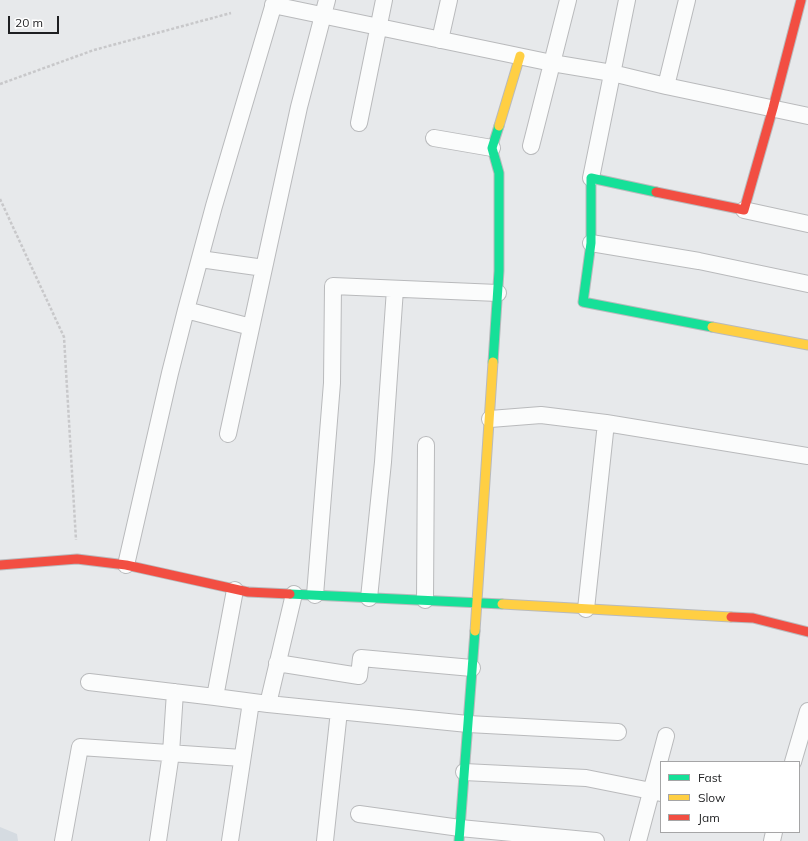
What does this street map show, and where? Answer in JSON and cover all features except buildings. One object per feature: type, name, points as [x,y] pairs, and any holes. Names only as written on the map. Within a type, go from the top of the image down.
[{"type":"street","points":[[228,434],[299,107],[327,0]]},
{"type":"street","points":[[359,123],[377,27],[384,0]]},
{"type":"street","points":[[440,40],[449,0]]},
{"type":"street","points":[[530,146],[568,0]]},
{"type":"street","points":[[627,0],[591,178],[591,243],[582,302],[808,345]]},
{"type":"street","points":[[666,86],[687,0]]},
{"type":"street","points":[[744,210],[773,108],[801,0]]},
{"type":"street","points":[[126,565],[186,310],[214,206],[274,3],[377,27],[552,63],[612,73],[808,116]]},
{"type":"street","points":[[459,834],[477,603],[498,293],[499,173],[492,148],[520,56]]},
{"type":"street","points":[[434,138],[492,148]]},
{"type":"street","points":[[591,178],[808,224]]},
{"type":"street","points":[[591,243],[699,261],[808,284]]},
{"type":"street","points":[[200,259],[264,268]]},
{"type":"street","points":[[315,595],[332,383],[334,286],[498,293]]},
{"type":"street","points":[[369,598],[383,462],[395,289]]},
{"type":"street","points":[[186,310],[251,327]]},
{"type":"street","points":[[490,419],[541,415],[606,423],[808,456]]},
{"type":"street","points":[[586,608],[606,423]]},
{"type":"street","points":[[425,600],[426,445]]},
{"type":"street","points":[[0,564],[77,559],[126,565],[248,592],[586,608],[753,618],[808,632]]},
{"type":"street","points":[[215,697],[235,590]]},
{"type":"street","points":[[268,704],[294,594]]},
{"type":"street","points":[[278,663],[360,676],[361,658],[472,668]]},
{"type":"street","points":[[89,682],[268,704],[468,724],[618,732]]},
{"type":"street","points":[[158,841],[171,753],[175,692]]},
{"type":"street","points":[[230,841],[251,702]]},
{"type":"street","points":[[325,841],[339,711]]},
{"type":"street","points":[[793,761],[808,711]]},
{"type":"street","points":[[662,761],[666,736]]},
{"type":"street","points":[[63,841],[80,747],[242,758]]},
{"type":"street","points":[[638,841],[656,792],[660,770]]},
{"type":"street","points":[[464,772],[586,778],[656,792]]},
{"type":"street","points":[[359,814],[459,834],[596,841]]},
{"type":"path","points":[[0,84],[94,50],[231,13]]},
{"type":"path","points":[[0,199],[64,337],[77,559]]},
{"type":"shaded area","points":[[0,827],[17,834],[18,841],[0,841]]},
{"type":"traffic: fast","points":[[493,362],[499,271],[499,173],[492,148],[499,126]]},
{"type":"traffic: fast","points":[[656,192],[591,178],[591,243],[583,302],[712,327]]},
{"type":"traffic: fast","points":[[290,594],[502,604]]},
{"type":"traffic: fast","points":[[459,841],[475,631]]},
{"type":"traffic: slow","points":[[499,126],[520,56]]},
{"type":"traffic: slow","points":[[712,327],[808,345]]},
{"type":"traffic: slow","points":[[475,631],[493,362]]},
{"type":"traffic: slow","points":[[502,604],[731,617]]},
{"type":"traffic: jam","points":[[656,192],[744,210],[773,108],[801,0]]},
{"type":"traffic: jam","points":[[0,565],[77,559],[126,565],[248,592],[290,594]]},
{"type":"traffic: jam","points":[[731,617],[753,618],[808,632]]}]
